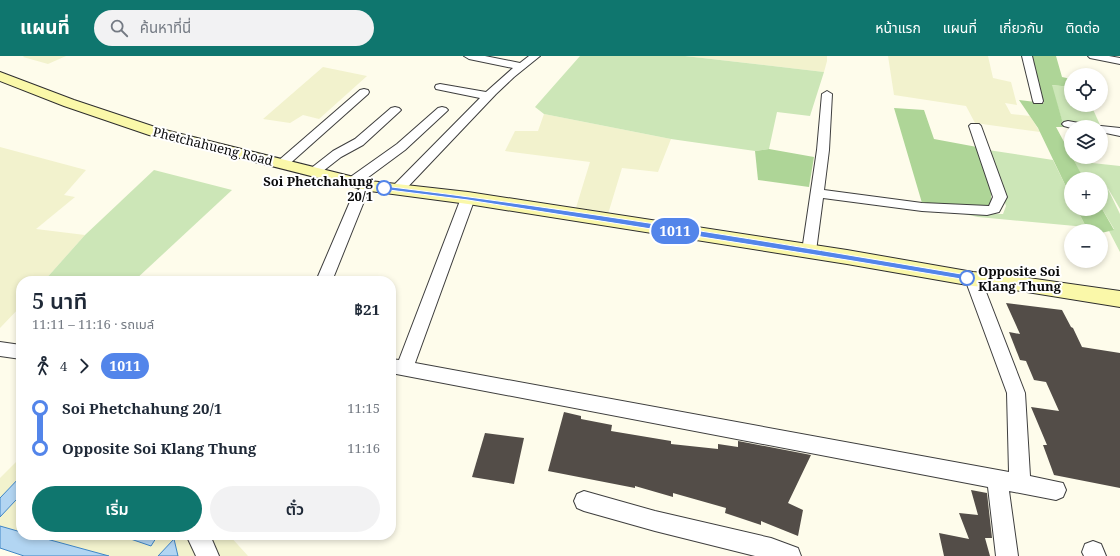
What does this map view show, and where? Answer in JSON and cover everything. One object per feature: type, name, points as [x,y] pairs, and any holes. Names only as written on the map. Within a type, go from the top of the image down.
[{"type":"main road","name":"Phetchahueng Road","points":[[0,76],[69,103],[155,132],[362,184],[397,190],[468,198],[973,279],[1015,283],[1120,299]]},
{"type":"street","points":[[469,56],[521,66]]},
{"type":"street","points":[[397,190],[470,113],[521,66],[535,56]]},
{"type":"street","points":[[1027,56],[1038,101]]},
{"type":"street","points":[[1093,56],[1120,61]]},
{"type":"street","points":[[440,87],[488,96]]},
{"type":"street","points":[[282,164],[364,92]]},
{"type":"street","points":[[809,252],[823,150],[827,94]]},
{"type":"street","points":[[314,172],[337,154],[360,142],[395,110]]},
{"type":"street","points":[[326,276],[362,184],[442,110]]},
{"type":"street","points":[[817,193],[922,207],[987,211],[994,209],[1000,197],[975,126]]},
{"type":"street","points":[[1108,130],[1120,132]]},
{"type":"street","points":[[468,198],[398,367],[1056,490]]},
{"type":"street","points":[[973,279],[1016,393],[1020,484]]},
{"type":"street","points":[[0,349],[16,351]]},
{"type":"street","points":[[996,479],[1007,556]]},
{"type":"street","points":[[584,501],[655,521],[771,549],[790,556]]},
{"type":"street","points":[[200,540],[208,556]]},
{"type":"green space","points":[[66,56],[48,64],[23,57]]},
{"type":"green space","points":[[580,56],[685,56],[824,72],[810,116],[777,112],[769,149],[755,151],[671,139],[544,114],[535,107]]},
{"type":"green space","points":[[685,56],[827,56],[827,61],[824,72]]},
{"type":"green space","points":[[888,56],[988,56],[993,78],[1011,82],[1017,105],[1005,103],[1011,114],[1030,116],[1040,132],[975,123],[966,106],[894,95]]},
{"type":"green space","points":[[1031,56],[1056,56],[1062,77],[1064,77],[1064,86],[1052,85],[1064,127],[1056,127],[1064,142],[1064,164],[1076,164],[1080,172],[1064,172],[1064,182],[1038,128],[1019,100],[1044,103]]},
{"type":"green space","points":[[323,67],[367,76],[319,119],[303,115],[290,123],[263,119]]},
{"type":"green space","points":[[1051,85],[1064,86],[1064,112],[1094,112],[1098,120],[1064,120],[1064,127]]},
{"type":"green space","points":[[894,108],[924,110],[934,139],[977,147],[991,193],[991,205],[973,207],[922,203]]},
{"type":"green space","points":[[544,114],[671,139],[658,172],[622,168],[608,214],[575,211],[590,162],[505,151],[515,131],[538,131]]},
{"type":"green space","points":[[0,147],[86,170],[64,195],[75,197],[36,229],[85,235],[48,276],[16,276],[16,311],[0,328]]},
{"type":"green space","points":[[769,149],[814,157],[809,187],[758,180],[755,151]]},
{"type":"green space","points":[[988,150],[1053,160],[1064,183],[1064,216],[1080,216],[1084,224],[1064,225],[978,217],[964,214],[1003,214],[1006,206]]},
{"type":"green space","points":[[1076,164],[1120,166],[1120,209],[1108,188],[1108,172],[1080,172]]},
{"type":"green space","points":[[154,170],[232,190],[139,276],[48,276],[85,235]]},
{"type":"green space","points":[[1108,189],[1120,214],[1120,252],[1109,231],[1114,229],[1106,216],[1108,216]]},
{"type":"green space","points":[[1080,216],[1106,216],[1114,230],[1108,231],[1108,224],[1084,224]]},
{"type":"green space","points":[[16,462],[16,481],[0,498],[0,478]]},
{"type":"green space","points":[[16,499],[16,531],[0,526],[0,517]]},
{"type":"green space","points":[[50,540],[134,540],[151,546],[155,540],[173,540],[158,556],[109,556]]},
{"type":"green space","points":[[174,540],[234,540],[248,556],[178,556]]},
{"type":"water","points":[[16,481],[16,500],[0,517],[0,498]]},
{"type":"water","points":[[0,526],[16,531],[16,540],[50,540],[109,556],[24,556],[0,548]]},
{"type":"water","points":[[134,540],[155,540],[151,546]]},
{"type":"water","points":[[173,540],[174,540],[178,556],[158,556]]},
{"type":"building","points":[[1006,303],[1062,310],[1082,347],[1120,353],[1120,488],[1054,475],[1043,445],[1047,445],[1031,407],[1059,411],[1046,382],[1034,380],[1026,361],[1020,360],[1009,332],[1020,334]]},
{"type":"building","points":[[564,412],[581,416],[581,419],[612,425],[611,431],[671,441],[671,444],[718,449],[718,444],[738,447],[738,441],[811,455],[788,503],[803,510],[798,536],[761,521],[761,525],[725,513],[726,508],[673,493],[673,497],[635,486],[635,488],[548,471]]},
{"type":"building","points":[[485,433],[524,438],[514,484],[472,477]]},
{"type":"building","points":[[971,490],[987,493],[992,538],[985,538],[990,556],[944,556],[939,533],[969,539],[959,513],[978,515]]},
{"type":"bus line","name":"1011","points":[[384,188],[468,198],[847,257],[967,278]]},
{"type":"place","name":"Soi Phetchahung 20/1","points":[[384,188]]},
{"type":"place","name":"Opposite Soi Klang Thung","points":[[967,278]]}]
